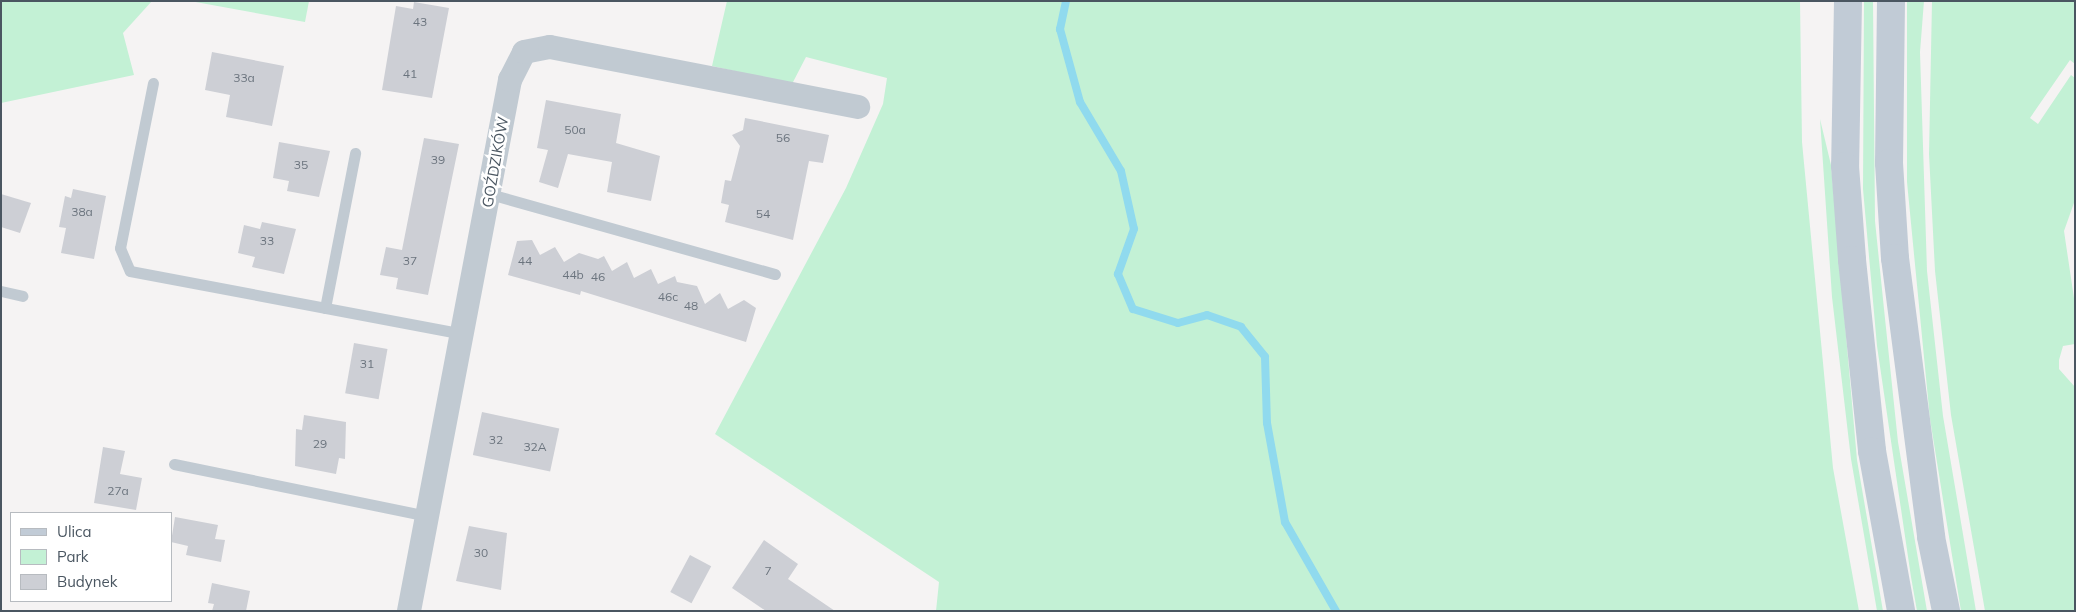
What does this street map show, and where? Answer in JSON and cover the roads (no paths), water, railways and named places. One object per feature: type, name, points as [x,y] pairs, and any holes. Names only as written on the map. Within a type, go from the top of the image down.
[{"type":"main road","points":[[1848,1],[1845,166],[1852,260],[1872,451],[1901,611]]},
{"type":"main road","points":[[1892,1],[1889,163],[1895,258],[1929,527],[1946,611]]},
{"type":"street","name":"GOŹDZIKÓW","points":[[409,611],[514,64],[524,52],[537,47],[858,107]]},
{"type":"lane","points":[[153,83],[120,248],[130,270],[462,334]]},
{"type":"lane","points":[[325,308],[355,153]]},
{"type":"lane","points":[[490,194],[775,274]]},
{"type":"lane","points":[[1,291],[22,296]]},
{"type":"lane","points":[[174,464],[427,516]]},
{"type":"waterway","points":[[1066,1],[1060,29],[1080,102],[1121,171],[1134,229],[1118,274],[1133,309],[1178,323],[1207,315],[1241,327],[1265,357],[1267,423],[1285,522],[1336,611]]}]
